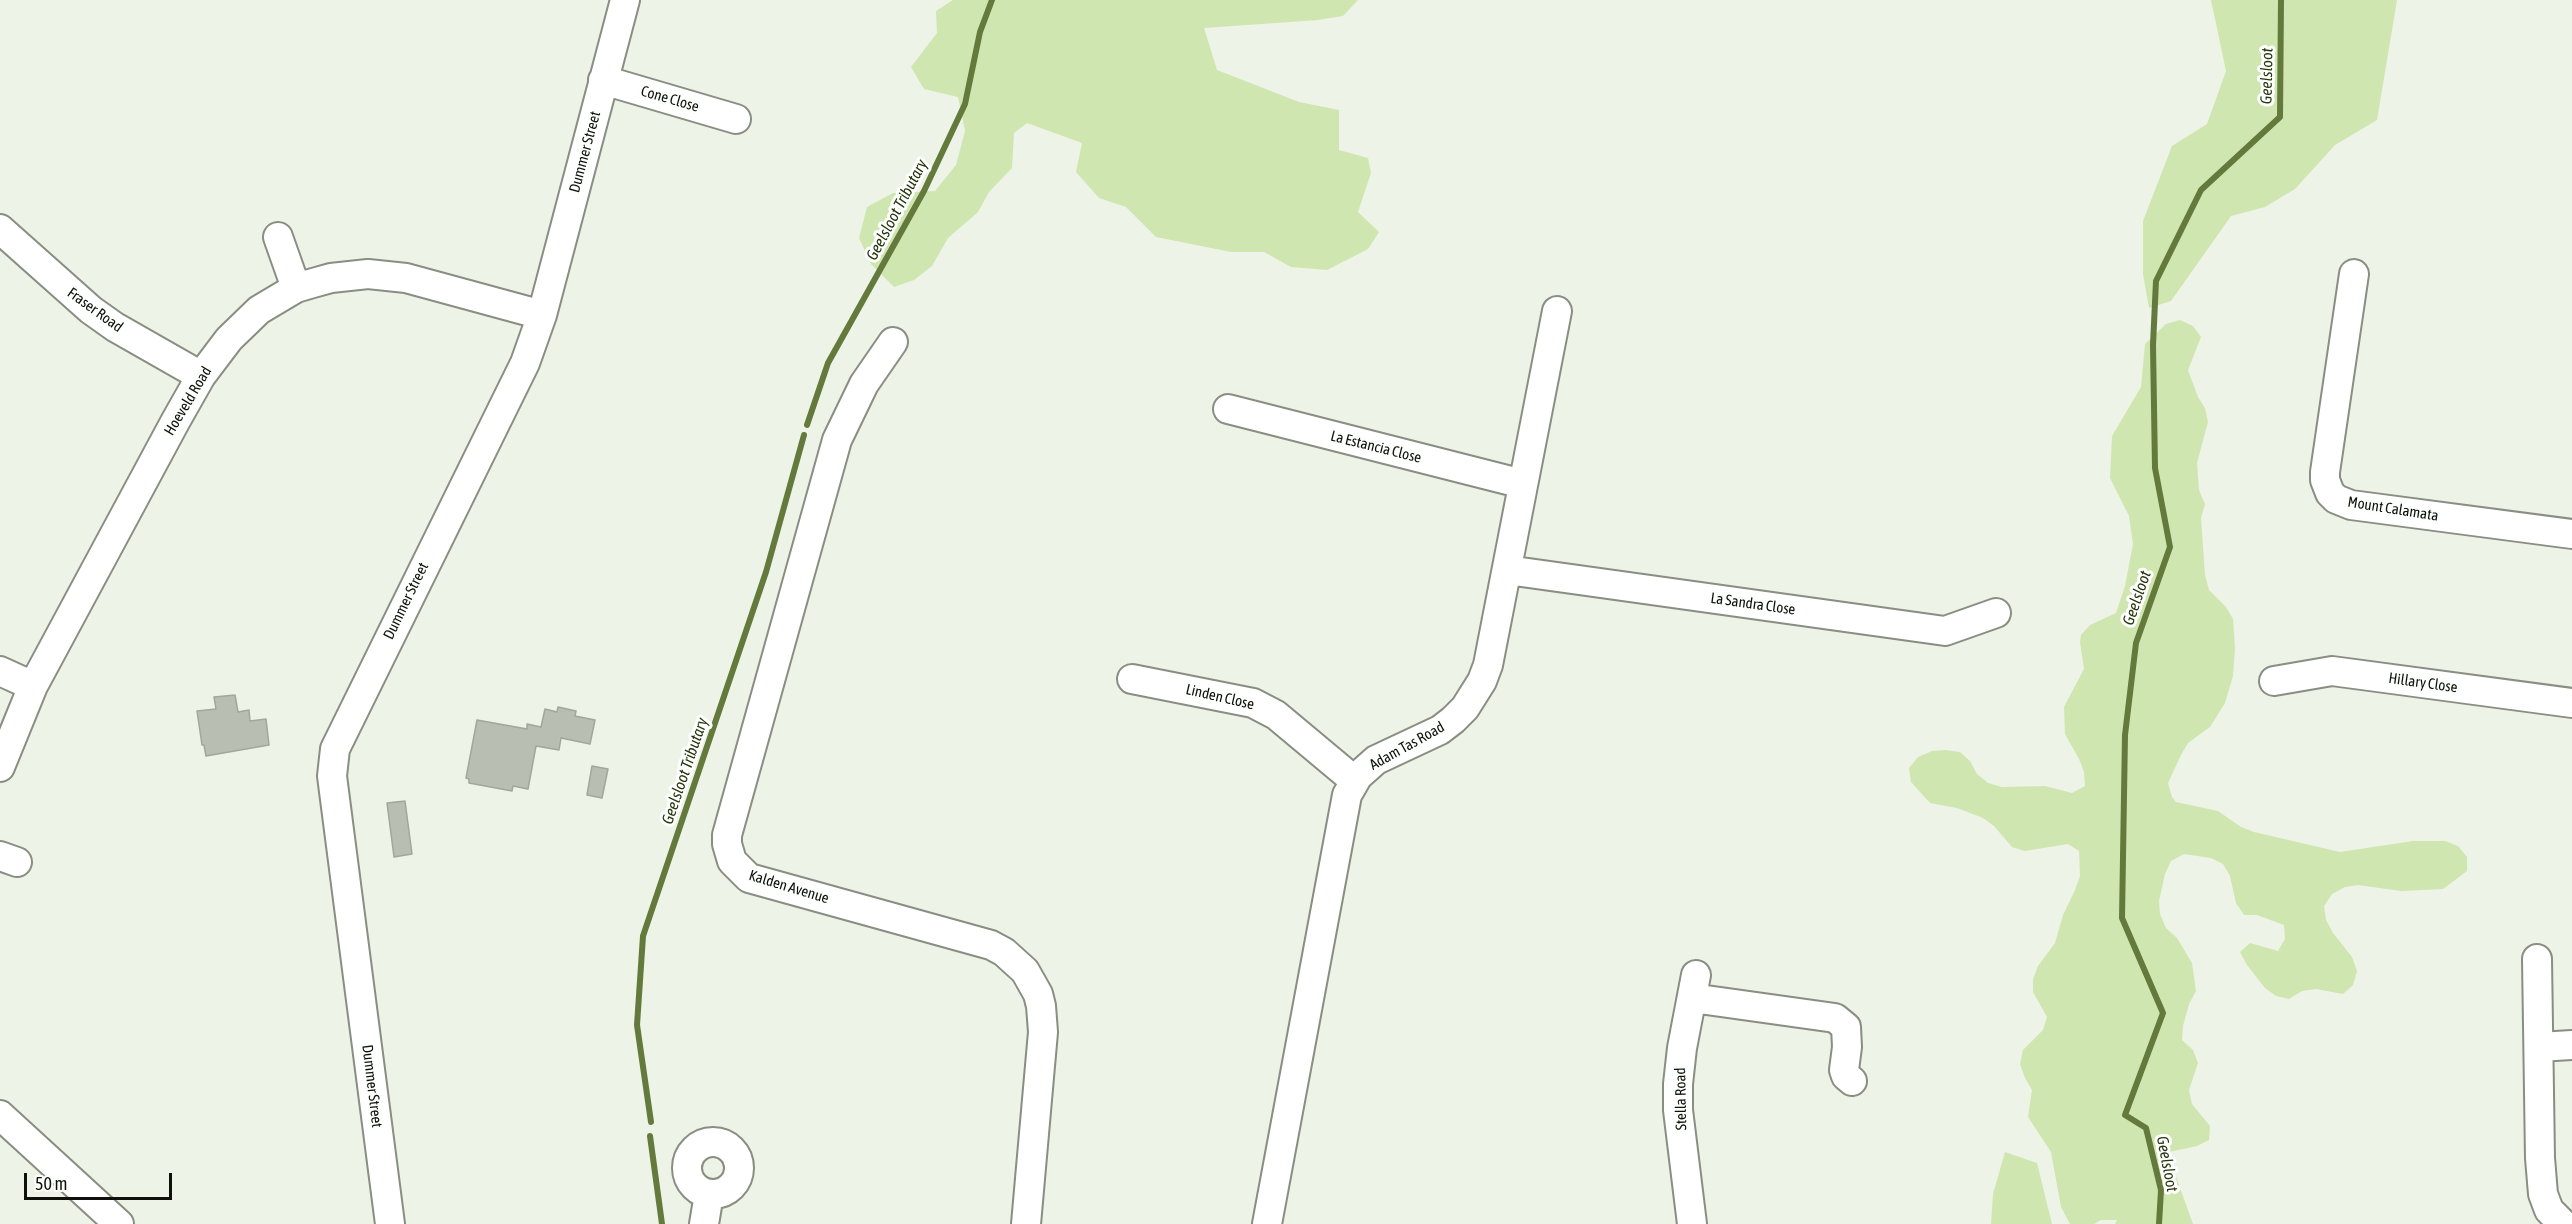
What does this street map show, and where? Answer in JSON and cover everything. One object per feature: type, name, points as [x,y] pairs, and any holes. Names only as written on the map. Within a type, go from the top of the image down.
[{"type":"street","name":"Dummer Street","points":[[390,1224],[332,776],[335,749],[525,363],[542,315],[625,0]]},
{"type":"street","name":"Cone Close","points":[[603,80],[736,119]]},
{"type":"street","name":"Fraser Road","points":[[0,229],[91,310],[201,376]]},
{"type":"street","points":[[278,237],[296,288]]},
{"type":"street","name":"Hoeveld Road","points":[[0,767],[33,686],[201,376],[243,323],[268,304],[296,288],[331,278],[368,274],[406,278],[542,315]]},
{"type":"street","name":"Mount Calamata","points":[[2354,274],[2325,472],[2325,480],[2330,493],[2336,499],[2351,505],[2572,534]]},
{"type":"street","name":"Adam Tas Road","points":[[1267,1224],[1347,795],[1354,782],[1376,760],[1440,730],[1465,708],[1474,695],[1488,665],[1557,311]]},
{"type":"street","name":"Kalden Avenue","points":[[893,342],[887,370],[848,412],[837,440],[727,835],[727,844],[732,861],[749,878],[984,942],[1004,952],[1025,971],[1038,994],[1043,1026],[1026,1224]]},
{"type":"street","name":"La Estancia Close","points":[[1228,409],[1523,484]]},
{"type":"street","name":"La Sandra Close","points":[[1507,570],[1945,631],[1996,613]]},
{"type":"street","points":[[0,671],[33,686]]},
{"type":"street","name":"Hillary Close","points":[[2274,681],[2332,671],[2572,703]]},
{"type":"street","name":"Linden Close","points":[[1132,679],[1239,698],[1264,708],[1354,782]]},
{"type":"street","points":[[2537,959],[2540,1158],[2544,1194],[2549,1210],[2563,1224]]},
{"type":"street","name":"Stella Road","points":[[1692,1224],[1678,1110],[1679,1066],[1694,987],[1835,1018],[1846,1027],[1847,1047],[1844,1070],[1846,1076],[1852,1081]]},
{"type":"street","points":[[2539,1047],[2572,1045]]},
{"type":"street","points":[[0,1115],[119,1224]]},
{"type":"street","points":[[704,1224],[709,1194]]},
{"type":"green space","points":[[953,0],[1358,0],[1343,16],[1318,20],[1204,28],[1217,70],[1299,102],[1339,110],[1339,150],[1368,158],[1371,173],[1358,212],[1379,232],[1368,249],[1327,270],[1291,267],[1264,252],[1231,252],[1156,237],[1126,207],[1099,198],[1076,172],[1082,143],[1027,123],[1014,133],[1012,168],[989,192],[978,212],[948,238],[932,266],[914,280],[894,287],[871,264],[859,238],[867,207],[893,193],[935,191],[956,165],[965,131],[958,97],[924,89],[911,67],[937,33],[936,11]]},
{"type":"green space","points":[[2211,0],[2397,0],[2377,120],[2335,145],[2295,189],[2265,207],[2231,216],[2171,301],[2149,308],[2143,274],[2143,221],[2172,146],[2207,124],[2226,71]]},
{"type":"green space","points":[[2180,320],[2193,326],[2201,337],[2188,370],[2198,397],[2205,408],[2208,422],[2197,463],[2199,490],[2205,504],[2201,518],[2205,575],[2209,590],[2226,607],[2233,619],[2235,648],[2233,676],[2225,703],[2210,727],[2188,743],[2181,755],[2168,783],[2172,797],[2176,802],[2218,811],[2241,827],[2254,832],[2340,852],[2413,841],[2445,841],[2458,846],[2467,857],[2467,871],[2443,889],[2401,891],[2358,885],[2345,887],[2332,894],[2324,906],[2326,920],[2352,957],[2357,971],[2353,985],[2343,994],[2316,989],[2302,991],[2289,999],[2276,996],[2265,988],[2240,952],[2250,943],[2278,951],[2285,939],[2284,925],[2257,915],[2244,915],[2236,903],[2230,876],[2223,864],[2211,858],[2184,854],[2171,861],[2165,874],[2159,901],[2160,914],[2166,928],[2177,938],[2192,963],[2196,991],[2189,1004],[2182,1040],[2193,1050],[2198,1063],[2189,1090],[2192,1104],[2210,1126],[2209,1140],[2197,1146],[2169,1152],[2163,1164],[2163,1171],[2174,1171],[2193,1224],[2115,1224],[2117,1220],[2101,1220],[2094,1224],[2070,1224],[2061,1207],[2051,1152],[2028,1117],[2032,1090],[2020,1064],[2023,1050],[2043,1030],[2047,1017],[2033,992],[2033,979],[2038,966],[2055,943],[2063,915],[2075,890],[2080,876],[2079,851],[2068,844],[2025,851],[2012,847],[1994,826],[1983,818],[1957,808],[1930,803],[1911,782],[1909,768],[1918,757],[1932,751],[1946,750],[1960,752],[1970,761],[1977,774],[1988,783],[2002,787],[2045,786],[2072,793],[2085,786],[2084,772],[2079,759],[2065,734],[2064,707],[2084,669],[2081,635],[2090,625],[2116,613],[2125,586],[2133,544],[2129,516],[2110,478],[2112,436],[2141,387],[2145,344],[2166,324]]},
{"type":"green space","points":[[2005,1152],[2037,1163],[2052,1224],[1991,1224],[1993,1194]]},
{"type":"building","points":[[235,695],[238,712],[249,710],[250,721],[266,719],[269,745],[206,756],[197,711],[216,709],[214,697]]},
{"type":"building","points":[[558,707],[576,711],[575,716],[595,720],[590,744],[561,738],[559,750],[536,746],[528,789],[513,786],[512,791],[469,783],[469,779],[466,778],[477,720],[527,729],[527,724],[541,727],[545,709],[557,712]]},
{"type":"building","points":[[592,766],[608,769],[602,798],[587,795]]},
{"type":"building","points":[[405,801],[412,854],[394,857],[387,803]]},
{"type":"waterway","name":"Geelsloot Tributary","points":[[807,425],[828,363],[924,191],[965,104],[980,32],[992,0]]},
{"type":"waterway","name":"Geelsloot","points":[[2159,1224],[2161,1190],[2146,1128],[2125,1115],[2163,1013],[2122,918],[2125,735],[2136,643],[2170,547],[2155,468],[2153,345],[2156,281],[2201,190],[2280,117],[2281,0]]},
{"type":"waterway","name":"Geelsloot Tributary","points":[[651,1122],[637,1025],[643,936],[766,572],[804,435]]},
{"type":"waterway","name":"Geelsloot Tributary","points":[[650,1136],[662,1224]]}]
